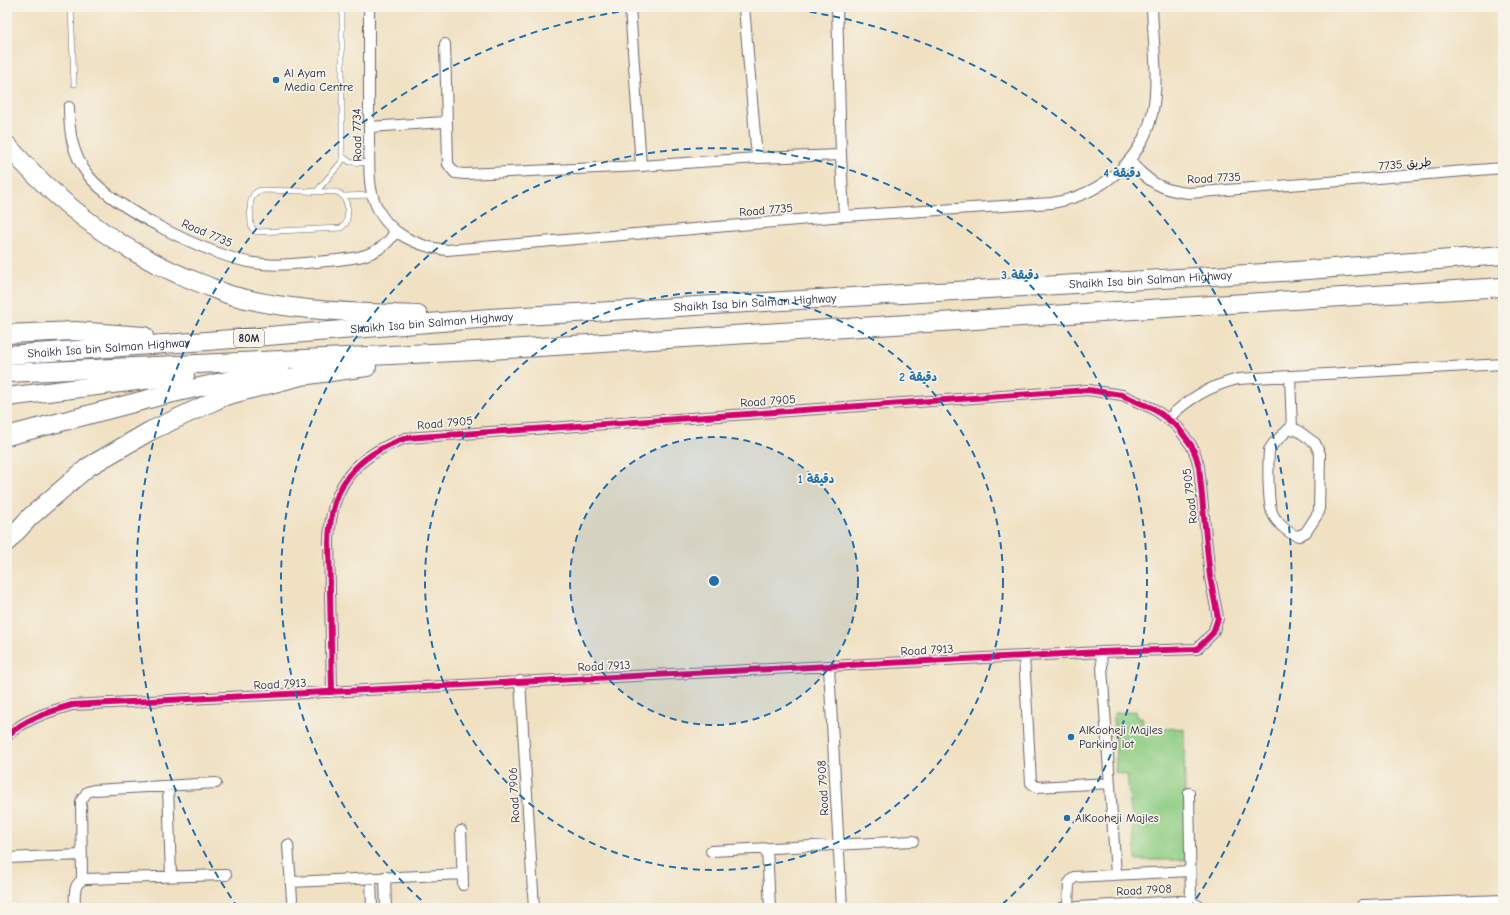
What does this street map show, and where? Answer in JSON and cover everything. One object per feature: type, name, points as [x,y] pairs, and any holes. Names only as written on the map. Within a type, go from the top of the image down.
[{"type":"highway","points":[[7,145],[54,196],[107,236],[169,272],[233,296],[282,306],[490,318]]},
{"type":"highway","name":"Shaikh Isa bin Salman Highway","points":[[7,355],[207,341],[490,318],[1274,273],[1503,255]]},
{"type":"highway","name":"Shaikh Isa bin Salman Highway","points":[[7,373],[475,351],[1503,287]]},
{"type":"highway","points":[[7,334],[74,331],[207,341]]},
{"type":"highway","points":[[7,542],[30,517],[88,467],[150,431],[225,396],[300,376],[475,351]]},
{"type":"highway","points":[[7,436],[167,394],[344,357]]},
{"type":"highway","points":[[7,397],[303,359]]},
{"type":"street","name":"Road 7734","points":[[369,7],[369,127],[372,193]]},
{"type":"street","points":[[630,7],[641,166]]},
{"type":"street","points":[[744,7],[757,158]]},
{"type":"street","points":[[837,7],[844,216]]},
{"type":"street","name":"Road 7735","points":[[372,193],[380,213],[395,232],[425,246],[458,250],[844,216],[1052,203],[1066,200],[1092,191],[1104,184],[1130,161],[1147,131],[1154,105],[1155,92],[1152,7]]},
{"type":"street","points":[[445,44],[448,164],[454,173],[465,174],[641,166],[757,158],[841,155]]},
{"type":"street","name":"Road 7735","points":[[69,107],[69,134],[73,148],[79,162],[97,186],[109,196],[168,231],[229,257],[267,264],[355,259],[382,247],[395,232]]},
{"type":"street","points":[[369,127],[446,122]]},
{"type":"street","name":"Road 7735","points":[[1130,161],[1141,174],[1154,184],[1171,192],[1189,193],[1503,168]]},
{"type":"street","points":[[1168,419],[1193,397],[1222,383],[1238,379],[1503,364]]},
{"type":"street","points":[[1290,376],[1292,429]]},
{"type":"street","name":"Road 7905","points":[[332,692],[329,542],[330,522],[334,502],[342,484],[354,468],[386,444],[406,438],[434,434],[1088,390],[1105,391],[1138,401],[1168,419],[1184,435],[1191,445],[1199,467],[1210,578],[1218,618],[1213,633],[1197,649]]},
{"type":"street","points":[[1292,429],[1299,431],[1315,443],[1320,454],[1319,512],[1306,532],[1298,536],[1290,533],[1275,518],[1270,505],[1270,450],[1273,444],[1284,432],[1292,429]]},
{"type":"street","name":"Road 7913","points":[[7,736],[16,727],[44,713],[72,705],[1101,652],[1197,649]]},
{"type":"street","points":[[1101,652],[1116,875]]},
{"type":"street","points":[[1024,656],[1031,782],[1037,787],[1110,783]]},
{"type":"street","name":"Road 7908","points":[[829,667],[842,908]]},
{"type":"street","name":"Road 7906","points":[[520,681],[534,908]]},
{"type":"street","points":[[75,908],[76,888],[82,880],[81,800],[87,792],[94,790],[216,783]]},
{"type":"street","points":[[168,786],[171,876]]},
{"type":"street","points":[[1189,793],[1189,871],[1191,902]]},
{"type":"street","points":[[461,830],[463,885]]},
{"type":"street","points":[[711,851],[913,841]]},
{"type":"street","points":[[288,845],[292,899]]},
{"type":"street","points":[[767,848],[770,908]]},
{"type":"street","points":[[7,858],[82,855]]},
{"type":"street","points":[[1068,908],[1068,890],[1070,880],[1074,877],[1189,871]]},
{"type":"street","points":[[291,882],[463,874]]},
{"type":"street","points":[[82,880],[226,875]]},
{"type":"street","points":[[371,878],[372,908]]},
{"type":"street","points":[[385,878],[386,908]]},
{"type":"street","points":[[1362,905],[1503,900]]},
{"type":"street","name":"Road 7908","points":[[1063,908],[1191,902],[1203,908]]},
{"type":"lane","points":[[71,7],[74,84]]},
{"type":"lane","points":[[342,7],[342,152],[344,159]]},
{"type":"lane","points":[[344,159],[352,162],[370,163]]},
{"type":"lane","points":[[317,191],[344,159]]},
{"type":"lane","points":[[258,191],[317,191],[338,192],[344,196],[347,205],[347,220],[341,228],[260,232],[252,228],[250,200],[258,191]]},
{"type":"lane","points":[[344,196],[372,193]]},
{"type":"green space","points":[[1136,711],[1137,718],[1143,718],[1141,731],[1174,728],[1184,729],[1186,860],[1136,860],[1127,775],[1115,772],[1116,760],[1113,718],[1115,713]]},
{"type":"cycle path","points":[[7,736],[21,725],[29,721],[46,713],[72,705],[1101,652],[1197,649],[1213,633],[1218,618],[1210,577],[1199,467],[1191,445],[1177,426],[1154,409],[1122,395],[1088,390],[406,438],[388,445],[372,454],[359,464],[348,476],[334,505],[330,522],[329,542],[332,692]]},
{"type":"place","name":"Al Ayam Media Centre","points":[[276,80]]},
{"type":"place","name":"AlKooheji Majles Parking lot","points":[[1071,737]]},
{"type":"place","name":"AlKooheji Majles","points":[[1067,818]]}]
